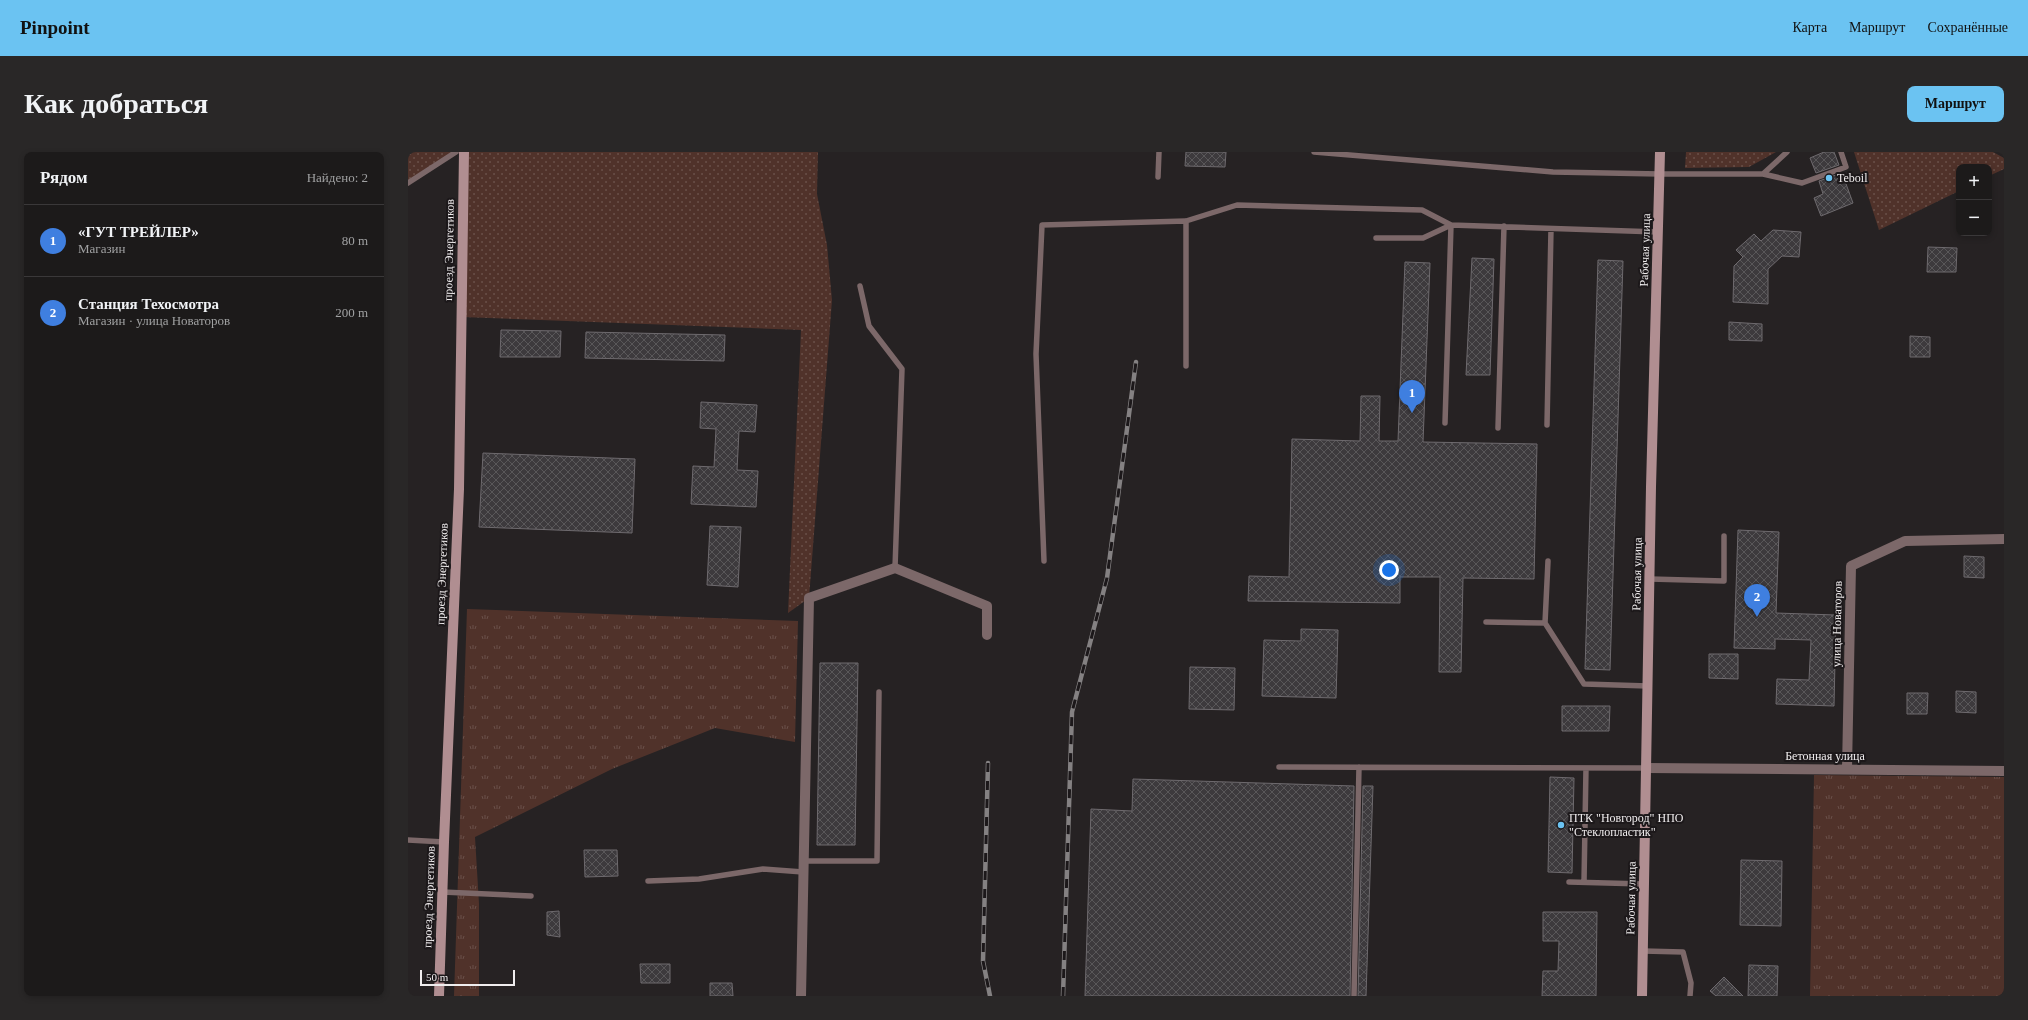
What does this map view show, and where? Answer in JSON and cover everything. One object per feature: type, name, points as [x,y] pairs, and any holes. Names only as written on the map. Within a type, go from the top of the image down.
[{"type":"main road","name":"проезд Энергетиков","points":[[439,996],[459,489],[464,152]]},
{"type":"main road","name":"Рабочая улица","points":[[1642,996],[1660,152]]},
{"type":"street","name":"улица Новаторов","points":[[1847,769],[1851,566],[1905,541],[2004,539]]},
{"type":"street","points":[[801,996],[809,598],[895,568],[987,606],[987,635]]},
{"type":"street","name":"Бетонная улица","points":[[1646,768],[2004,771]]},
{"type":"lane","points":[[408,183],[456,152]]},
{"type":"lane","points":[[1158,177],[1159,152]]},
{"type":"lane","points":[[1314,152],[1553,172],[1764,174],[1802,182],[1846,166],[1841,152]]},
{"type":"lane","points":[[1764,174],[1787,152]]},
{"type":"lane","points":[[1044,561],[1036,354],[1042,226],[1186,221],[1237,205],[1422,210],[1450,224],[1658,232]]},
{"type":"lane","points":[[1186,221],[1186,366]]},
{"type":"lane","points":[[1376,238],[1423,238],[1450,224]]},
{"type":"lane","points":[[1444,423],[1450,224]]},
{"type":"lane","points":[[1498,428],[1504,226]]},
{"type":"lane","points":[[1547,425],[1551,229]]},
{"type":"lane","points":[[860,286],[869,326],[902,369],[895,568]]},
{"type":"lane","points":[[1650,579],[1724,581],[1724,536]]},
{"type":"lane","points":[[1548,562],[1545,623],[1584,684],[1648,686]]},
{"type":"lane","points":[[1486,622],[1545,623]]},
{"type":"lane","points":[[803,861],[877,860],[879,692]]},
{"type":"lane","points":[[1279,767],[1646,768]]},
{"type":"lane","points":[[1354,996],[1359,767]]},
{"type":"lane","points":[[1584,882],[1586,768]]},
{"type":"lane","points":[[408,840],[444,842]]},
{"type":"lane","points":[[648,881],[699,879],[763,869],[803,872]]},
{"type":"lane","points":[[1569,882],[1644,884]]},
{"type":"lane","points":[[442,892],[531,896]]},
{"type":"lane","points":[[1643,951],[1683,952],[1691,983],[1690,996]]},
{"type":"green space","points":[[408,152],[456,152],[408,183]]},
{"type":"green space","points":[[464,152],[818,152],[817,194],[827,245],[832,300],[809,598],[788,613],[801,330],[461,317]]},
{"type":"green space","points":[[1686,152],[1776,152],[1749,167],[1685,168]]},
{"type":"green space","points":[[1854,152],[1993,152],[2004,158],[2004,169],[1992,175],[1992,164],[1956,164],[1956,192],[1879,230]]},
{"type":"green space","points":[[467,609],[798,621],[795,742],[715,728],[612,769],[475,837],[479,904],[479,996],[454,996]]},
{"type":"green space","points":[[1814,775],[2004,777],[2004,996],[1810,996]]},
{"type":"building","points":[[1186,152],[1226,152],[1225,167],[1185,166]]},
{"type":"building","points":[[1824,152],[1834,152],[1839,165],[1816,173],[1810,158]]},
{"type":"building","points":[[1842,173],[1853,203],[1821,216],[1814,198],[1823,194],[1819,181]]},
{"type":"building","points":[[1773,230],[1801,232],[1799,257],[1782,256],[1768,269],[1768,304],[1733,302],[1734,266],[1743,257],[1736,250],[1754,234],[1761,241]]},
{"type":"building","points":[[1928,247],[1957,248],[1956,272],[1927,272]]},
{"type":"building","points":[[1472,258],[1494,259],[1490,375],[1466,375]]},
{"type":"building","points":[[1598,260],[1623,261],[1610,670],[1585,669]]},
{"type":"building","points":[[1405,262],[1430,263],[1423,442],[1537,444],[1534,579],[1463,578],[1461,672],[1439,672],[1440,577],[1400,577],[1400,603],[1248,601],[1249,576],[1289,577],[1292,439],[1360,441],[1361,396],[1380,396],[1379,441],[1398,441]]},
{"type":"building","points":[[1729,322],[1762,324],[1762,341],[1729,340]]},
{"type":"building","points":[[501,330],[561,331],[560,357],[500,357]]},
{"type":"building","points":[[586,332],[725,335],[724,361],[585,358]]},
{"type":"building","points":[[1910,336],[1930,337],[1930,357],[1910,357]]},
{"type":"building","points":[[701,402],[757,405],[755,432],[739,431],[737,470],[758,471],[756,507],[691,504],[693,466],[714,467],[716,429],[700,428]]},
{"type":"building","points":[[483,453],[635,459],[632,533],[479,527]]},
{"type":"building","points":[[710,526],[741,527],[738,587],[707,585]]},
{"type":"building","points":[[1738,530],[1779,532],[1776,613],[1836,615],[1834,706],[1776,704],[1777,679],[1809,680],[1811,640],[1775,639],[1775,649],[1734,648]]},
{"type":"building","points":[[1964,556],[1984,557],[1984,578],[1964,577]]},
{"type":"building","points":[[1301,629],[1338,630],[1336,698],[1262,696],[1264,640],[1301,641]]},
{"type":"building","points":[[1709,654],[1738,654],[1738,679],[1709,678]]},
{"type":"building","points":[[820,663],[858,663],[855,845],[817,845]]},
{"type":"building","points":[[1190,667],[1235,668],[1234,710],[1189,709]]},
{"type":"building","points":[[1956,691],[1976,692],[1976,713],[1956,712]]},
{"type":"building","points":[[1907,693],[1928,693],[1927,714],[1907,714]]},
{"type":"building","points":[[1562,706],[1610,706],[1609,731],[1562,731]]},
{"type":"building","name":"ПТК \"Новгород\" НПО \"Стеклопластик\"","points":[[1550,777],[1574,778],[1572,873],[1548,872]]},
{"type":"building","points":[[1133,779],[1354,786],[1350,996],[1085,996],[1091,809],[1132,811]]},
{"type":"building","points":[[1363,786],[1373,786],[1366,996],[1358,996]]},
{"type":"building","points":[[584,850],[617,850],[618,876],[585,877]]},
{"type":"building","points":[[1741,860],[1782,861],[1781,926],[1740,925]]},
{"type":"building","points":[[559,911],[560,937],[547,935],[547,912]]},
{"type":"building","points":[[1543,912],[1597,912],[1596,996],[1542,996],[1543,971],[1558,971],[1559,941],[1543,941]]},
{"type":"building","points":[[640,964],[670,964],[670,983],[641,983]]},
{"type":"building","points":[[1749,965],[1778,966],[1777,996],[1748,996]]},
{"type":"building","points":[[1724,977],[1743,996],[1716,996],[1710,991]]},
{"type":"building","points":[[710,983],[732,983],[733,996],[710,996]]},
{"type":"railway","points":[[1063,996],[1072,712],[1107,578],[1136,362]]},
{"type":"railway","points":[[988,763],[983,961],[990,996]]},
{"type":"place","name":"Teboil","points":[[1829,178]]},
{"type":"place","name":"«ГУТ ТРЕЙЛЕР»","points":[[1412,413]]},
{"type":"place","name":"Станция Техосмотра","points":[[1757,617]]},
{"type":"place","name":"ПТК \"Новгород\" НПО \"Стеклопластик\"","points":[[1561,825]]}]
